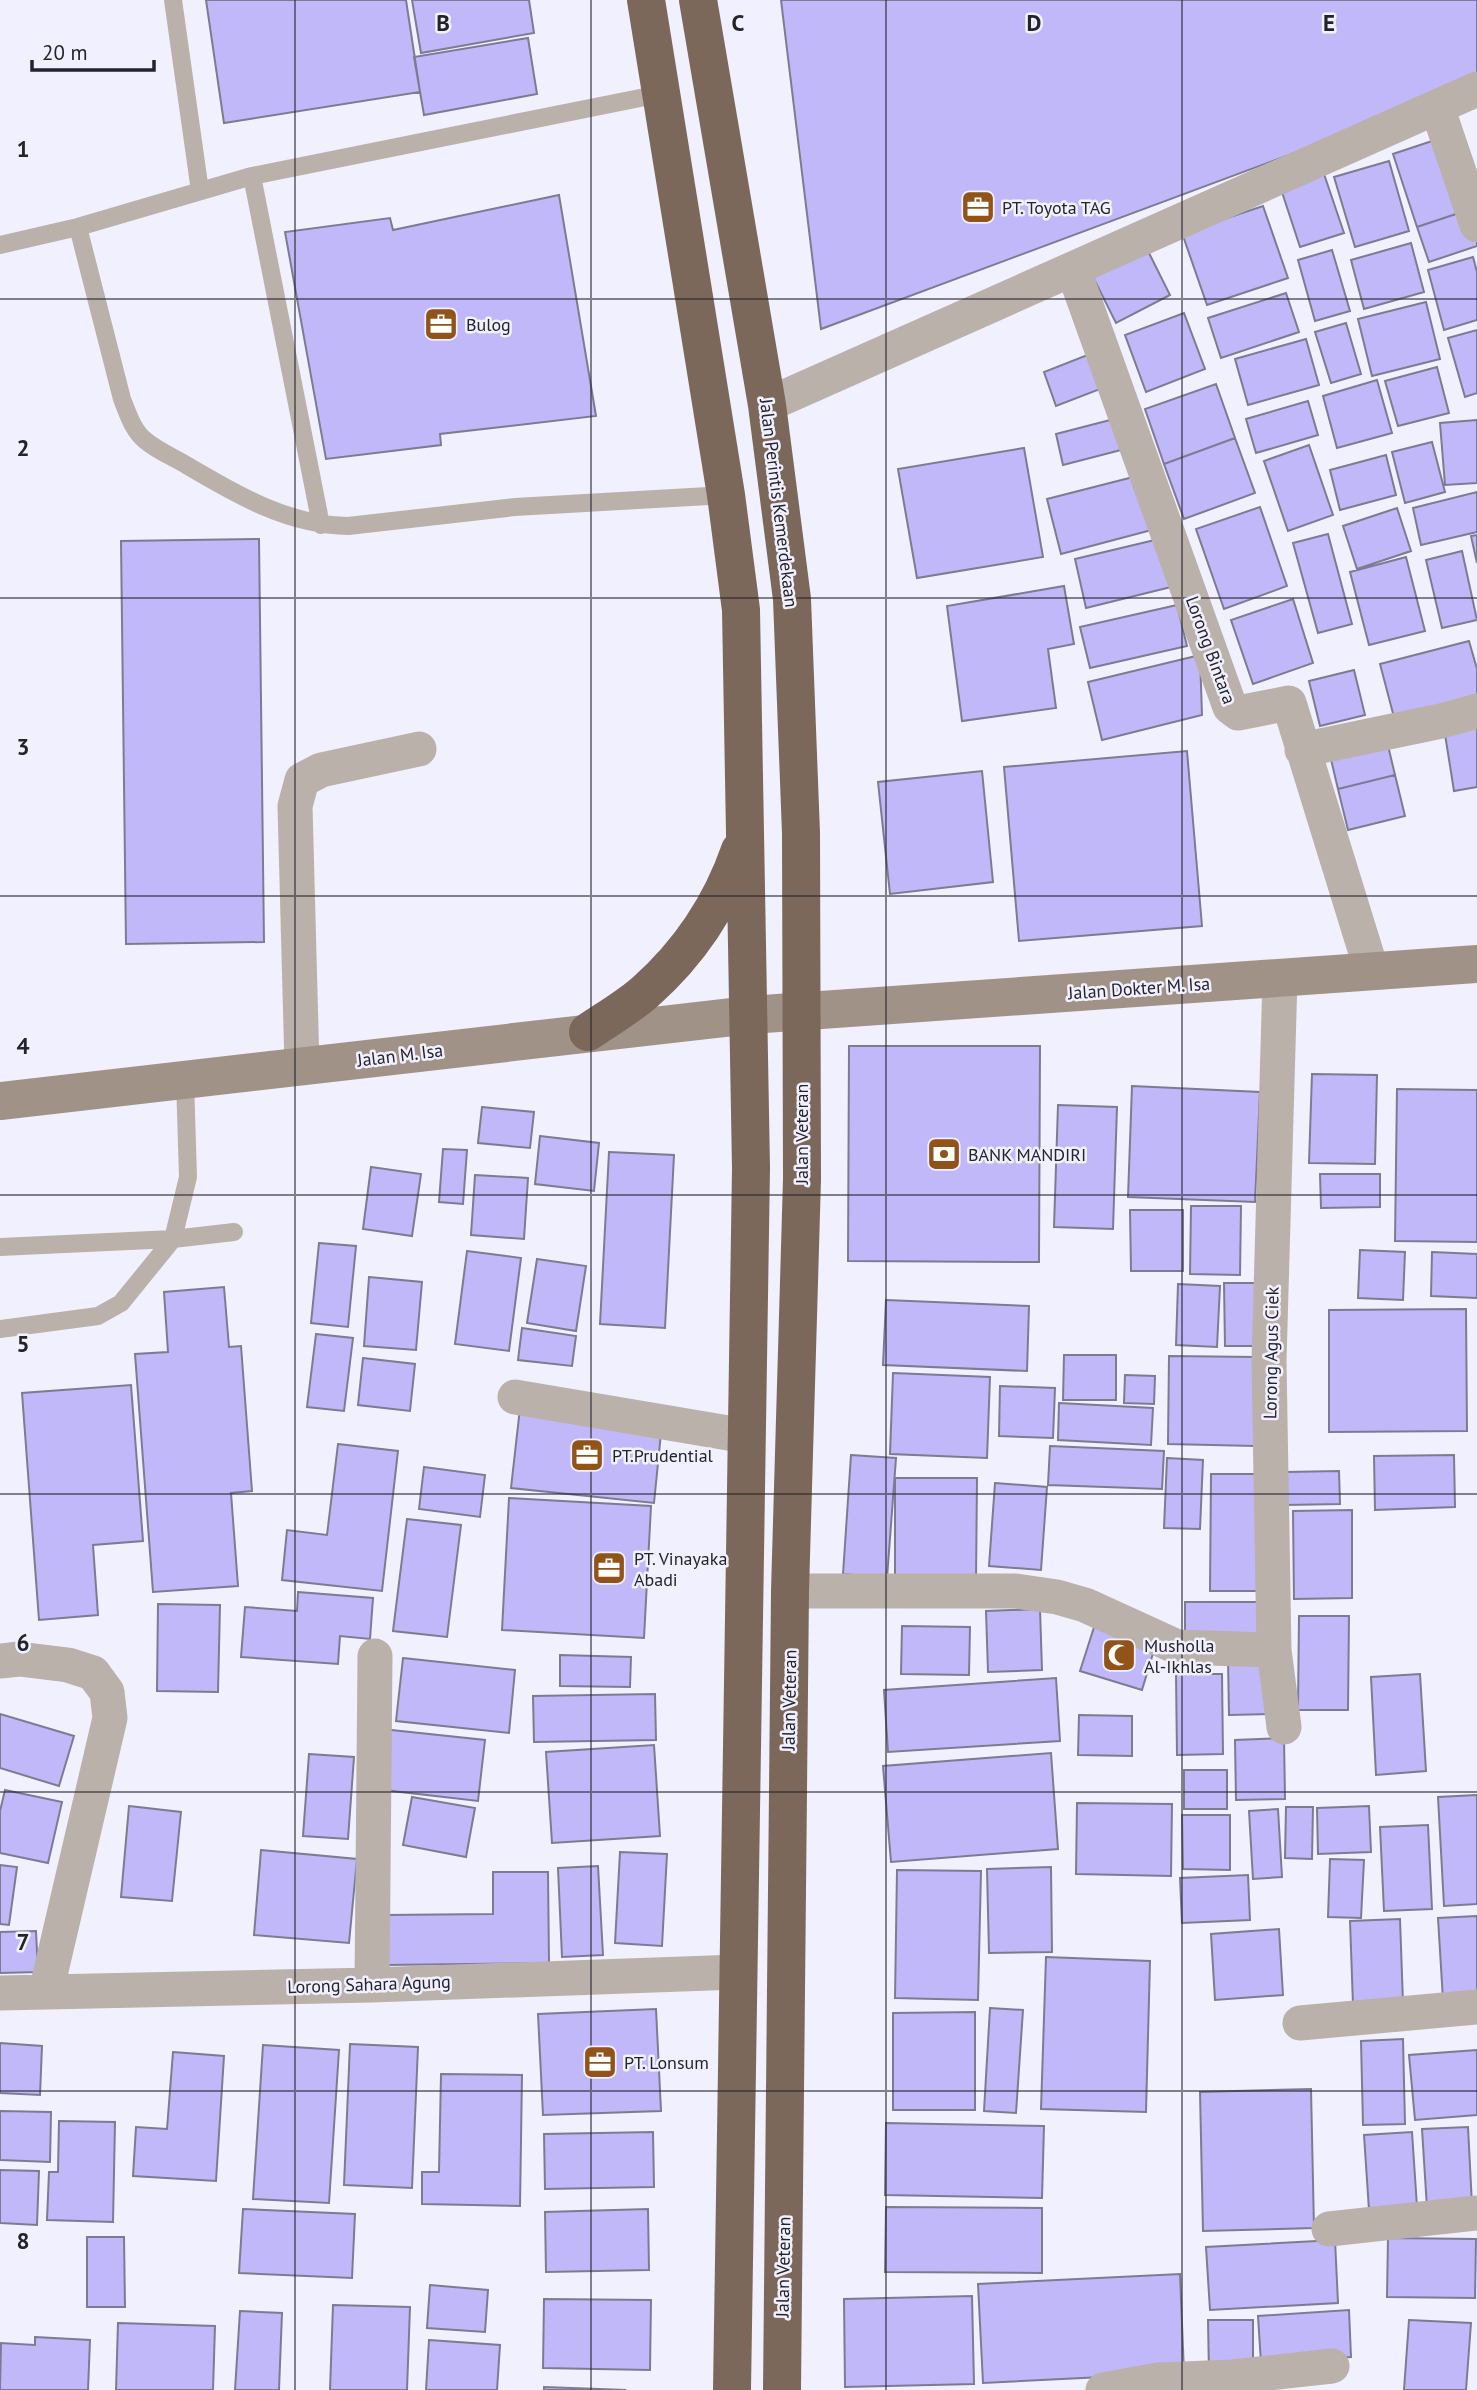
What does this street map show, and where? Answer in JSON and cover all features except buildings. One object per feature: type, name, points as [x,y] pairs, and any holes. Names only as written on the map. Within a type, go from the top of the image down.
[{"type":"highway","points":[[646,0],[726,495],[741,610],[751,1168],[732,2390]]},
{"type":"highway","name":"Jalan Perintis Kemerdekaan","points":[[698,0],[767,405],[792,599],[801,833],[801,1011]]},
{"type":"highway","points":[[741,610],[792,599]]},
{"type":"highway","points":[[588,1032],[644,993],[683,954],[715,909],[729,881],[746,834]]},
{"type":"highway","name":"Jalan Veteran","points":[[782,2390],[790,1591],[802,1179],[801,1011]]},
{"type":"main road","name":"Jalan Dokter M. Isa","points":[[801,1011],[1477,964]]},
{"type":"main road","name":"Jalan M. Isa","points":[[0,1101],[588,1032],[801,1011]]},
{"type":"street","points":[[767,405],[1477,89]]},
{"type":"street","points":[[1437,107],[1477,225]]},
{"type":"street","name":"Lorong Bintara","points":[[1073,270],[1230,707],[1238,713],[1289,703],[1301,750],[1372,972]]},
{"type":"street","points":[[1301,750],[1477,711]]},
{"type":"street","points":[[302,1066],[295,806],[302,780],[321,770],[419,748]]},
{"type":"street","name":"Lorong Agus Ciek","points":[[1280,978],[1269,1361],[1274,1650],[1283,1727]]},
{"type":"street","points":[[514,1397],[746,1436]]},
{"type":"street","points":[[790,1591],[1016,1591],[1057,1597],[1085,1605],[1177,1647],[1274,1650]]},
{"type":"street","points":[[372,1985],[375,1656]]},
{"type":"street","points":[[0,1661],[19,1659],[68,1665],[93,1673],[107,1692],[110,1718],[46,1992]]},
{"type":"street","name":"Lorong Sahara Agung","points":[[0,1993],[372,1985],[738,1972]]},
{"type":"street","points":[[1300,2023],[1477,2007]]},
{"type":"street","points":[[1329,2229],[1477,2213]]},
{"type":"street","points":[[1102,2390],[1158,2380],[1232,2377],[1332,2366]]},
{"type":"lane","points":[[173,0],[200,191]]},
{"type":"lane","points":[[0,245],[78,227],[252,176],[660,93]]},
{"type":"lane","points":[[252,176],[321,526]]},
{"type":"lane","points":[[78,227],[122,399],[133,425],[145,441],[210,479],[287,517],[321,526],[348,526],[515,507],[726,495]]},
{"type":"lane","points":[[0,1329],[98,1316],[121,1303],[173,1239],[188,1177],[185,1080]]},
{"type":"lane","points":[[0,1247],[173,1239],[234,1232]]},
{"type":"place","name":"PT. Toyota TAG","points":[[978,207]]},
{"type":"place","name":"Bulog","points":[[441,324]]},
{"type":"place","name":"BANK MANDIRI","points":[[944,1154]]},
{"type":"place","name":"PT.Prudential","points":[[587,1455]]},
{"type":"place","name":"PT. Vinayaka Abadi","points":[[609,1568]]},
{"type":"place","name":"Musholla Al-Ikhlas","points":[[1119,1655]]},
{"type":"place","name":"PT. Lonsum","points":[[600,2062]]}]
